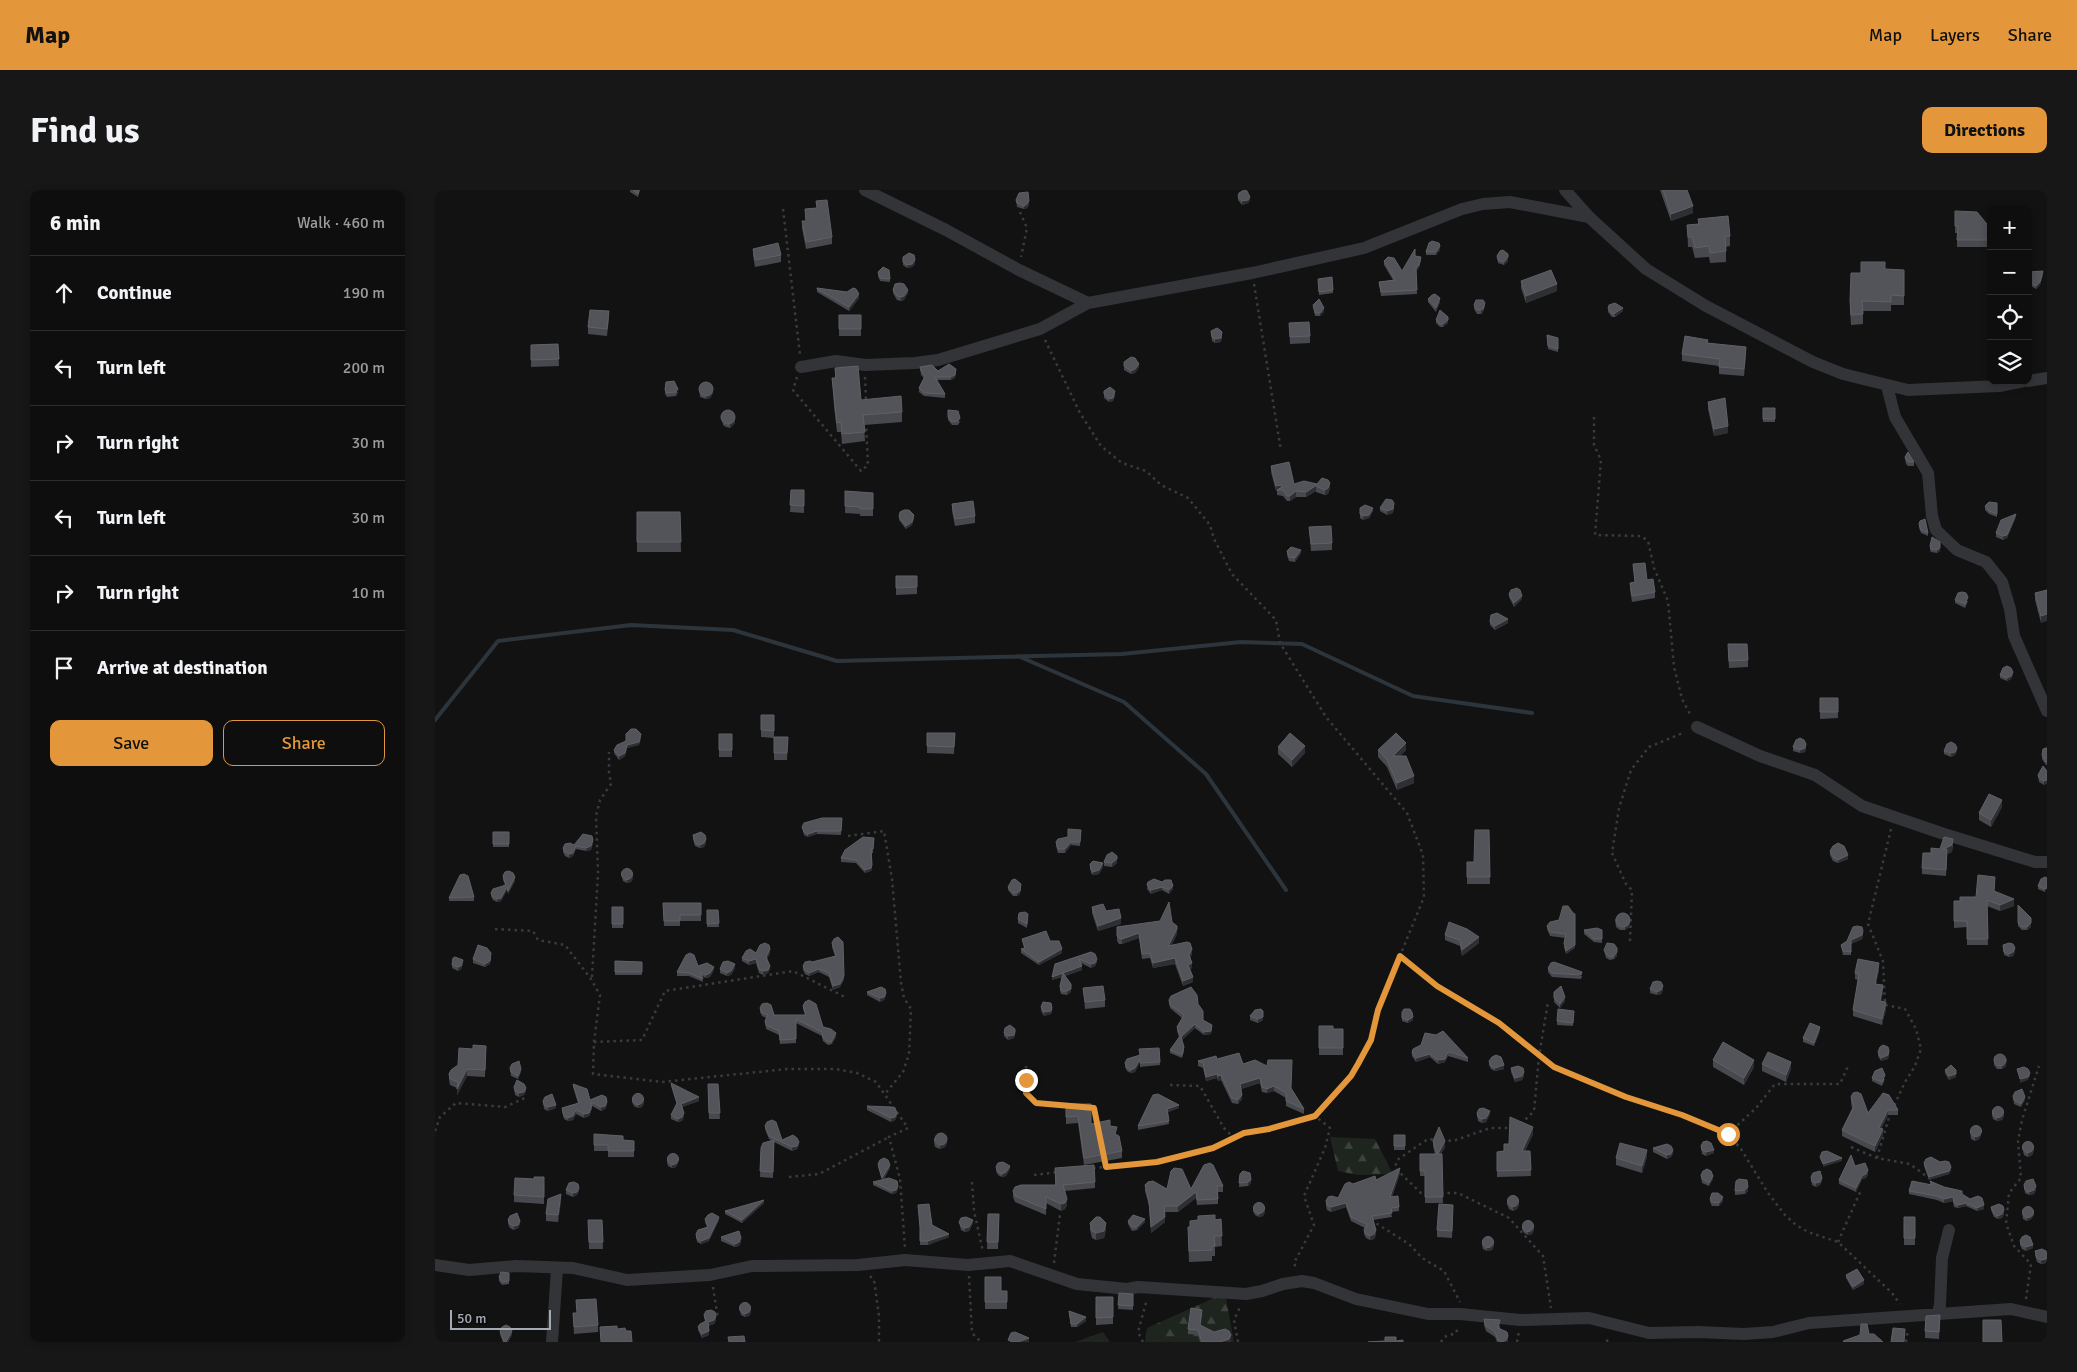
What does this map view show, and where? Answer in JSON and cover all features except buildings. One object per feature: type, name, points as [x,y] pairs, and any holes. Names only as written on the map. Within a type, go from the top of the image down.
[{"type":"street","points":[[865,190],[1019,270],[1088,303]]},
{"type":"street","points":[[1565,190],[1589,217],[1645,269],[1706,306],[1813,362],[1843,374],[1887,386],[1922,390],[1987,385]]},
{"type":"street","points":[[801,367],[836,361],[865,365],[930,361],[995,344],[1040,329],[1088,303],[1252,273],[1364,248],[1462,209],[1483,204],[1509,202],[1589,217]]},
{"type":"street","points":[[2032,380],[2047,378]]},
{"type":"street","points":[[1887,386],[1895,417],[1928,473],[1932,516],[1936,530],[1957,550],[1986,562],[2002,582],[2010,609],[2014,636],[2047,711]]},
{"type":"street","points":[[1697,727],[1760,756],[1815,776],[1862,806],[2035,862],[2047,862]]},
{"type":"street","points":[[1938,1313],[1941,1305],[1943,1258],[1949,1230]]},
{"type":"street","points":[[435,1265],[469,1270],[516,1266],[543,1266],[557,1269],[573,1268],[627,1280],[710,1275],[752,1266],[858,1265],[905,1260],[969,1265],[1011,1261],[1077,1284],[1127,1289],[1149,1288],[1246,1294],[1302,1281],[1314,1283],[1356,1299],[1428,1314],[1463,1314],[1520,1320],[1589,1318],[1649,1333],[1744,1334],[1773,1332],[1809,1323],[2011,1309],[2025,1310],[2047,1317]]},
{"type":"street","points":[[552,1342],[557,1269]]},
{"type":"path","points":[[1019,270],[1027,228],[1020,212]]},
{"type":"path","points":[[1252,273],[1281,451]]},
{"type":"path","points":[[1040,329],[1080,413],[1101,446],[1122,463],[1146,472],[1161,485],[1188,498],[1210,525],[1214,539],[1232,574],[1276,620],[1281,643],[1326,717],[1407,814],[1423,855],[1424,897],[1378,1010],[1371,1040],[1351,1076],[1315,1116],[1269,1129],[1244,1133],[1213,1148],[1157,1162],[1088,1169]]},
{"type":"path","points":[[1595,417],[1594,445],[1601,460],[1595,535],[1641,536],[1648,541],[1654,568],[1667,601],[1674,667],[1682,699],[1697,727],[1649,747],[1631,770],[1619,808],[1613,853],[1625,884],[1632,890],[1630,941]]},
{"type":"path","points":[[591,979],[598,873],[596,816],[600,800],[611,784],[609,752]]},
{"type":"path","points":[[1877,1158],[1887,1120],[1905,1082],[1915,1066],[1921,1049],[1915,1029],[1905,1009],[1885,1005],[1883,961],[1868,924],[1894,816]]},
{"type":"path","points":[[848,836],[884,831],[892,879],[901,983],[904,998],[911,1009],[909,1054],[903,1072],[885,1094]]},
{"type":"path","points":[[495,929],[533,931],[538,940],[565,945],[591,979],[600,995],[594,1042],[593,1074],[662,1082],[787,1069],[836,1069],[857,1073],[876,1082],[908,1128],[819,1174],[789,1178]]},
{"type":"path","points":[[1400,956],[1437,986],[1499,1023],[1554,1067],[1626,1097],[1682,1115],[1728,1134],[1741,1149],[1768,1193],[1785,1216],[1808,1232],[1838,1242],[1892,1294],[1909,1316]]},
{"type":"path","points":[[594,1042],[642,1040],[665,991],[793,971],[847,998]]},
{"type":"path","points":[[1430,1193],[1421,1193],[1395,1168],[1397,1160],[1428,1139],[1453,1142],[1489,1128],[1516,1128],[1535,1111],[1539,1056],[1548,1002]]},
{"type":"path","points":[[1026,1066],[1026,1093],[1036,1103],[1075,1106]]},
{"type":"path","points":[[1728,1134],[1756,1108],[1775,1084],[1840,1084],[1848,1066]]},
{"type":"path","points":[[2025,1310],[2031,1264],[2013,1246],[2006,1224],[2009,1193],[2021,1178],[2018,1141],[2022,1120],[2039,1066]]},
{"type":"path","points":[[1170,1085],[1200,1086],[1224,1128],[1234,1138]]},
{"type":"path","points":[[435,1131],[439,1117],[456,1104],[505,1107],[527,1096]]},
{"type":"path","points":[[1084,1107],[1094,1108],[1099,1133]]},
{"type":"path","points":[[1302,1281],[1294,1263],[1314,1225],[1304,1196],[1325,1148],[1330,1128],[1315,1116]]},
{"type":"path","points":[[889,1137],[900,1179],[905,1260]]},
{"type":"path","points":[[1851,1147],[1877,1158],[1910,1164],[1933,1181]]},
{"type":"path","points":[[1104,1158],[1106,1167]]},
{"type":"path","points":[[1034,1175],[1061,1172]]},
{"type":"path","points":[[972,1182],[974,1211],[985,1263]]},
{"type":"path","points":[[1838,1242],[1861,1190]]},
{"type":"path","points":[[1439,1193],[1458,1193],[1509,1218],[1543,1256],[1553,1319]]},
{"type":"path","points":[[1053,1275],[1060,1214]]},
{"type":"path","points":[[1371,1220],[1409,1244],[1422,1258],[1444,1271],[1463,1314],[1457,1334],[1444,1337],[1441,1342]]},
{"type":"path","points":[[858,1265],[874,1280],[879,1316],[879,1342]]},
{"type":"path","points":[[969,1265],[972,1333],[981,1342]]},
{"type":"path","points":[[710,1275],[718,1319]]},
{"type":"path","points":[[1143,1342],[1138,1332],[1149,1288]]},
{"type":"path","points":[[1238,1342],[1234,1320],[1246,1294]]},
{"type":"green space","points":[[1330,1137],[1375,1139],[1393,1174],[1358,1175],[1338,1171]]},
{"type":"green space","points":[[1225,1293],[1234,1342],[1145,1342],[1147,1328]]},
{"type":"green space","points":[[1103,1332],[1110,1342],[1075,1342]]},
{"type":"waterway","points":[[435,720],[498,641],[631,625],[733,630],[837,661],[1122,654],[1241,642],[1302,644],[1413,696],[1532,713]]},
{"type":"waterway","points":[[1018,656],[1124,702],[1206,774],[1286,890]]},
{"type":"route","points":[[1026,1080],[1026,1093],[1036,1103],[1094,1108],[1106,1167],[1157,1162],[1213,1148],[1244,1133],[1269,1129],[1315,1116],[1351,1076],[1371,1040],[1378,1010],[1400,956],[1437,986],[1499,1023],[1554,1067],[1626,1097],[1682,1115],[1728,1134]]}]
